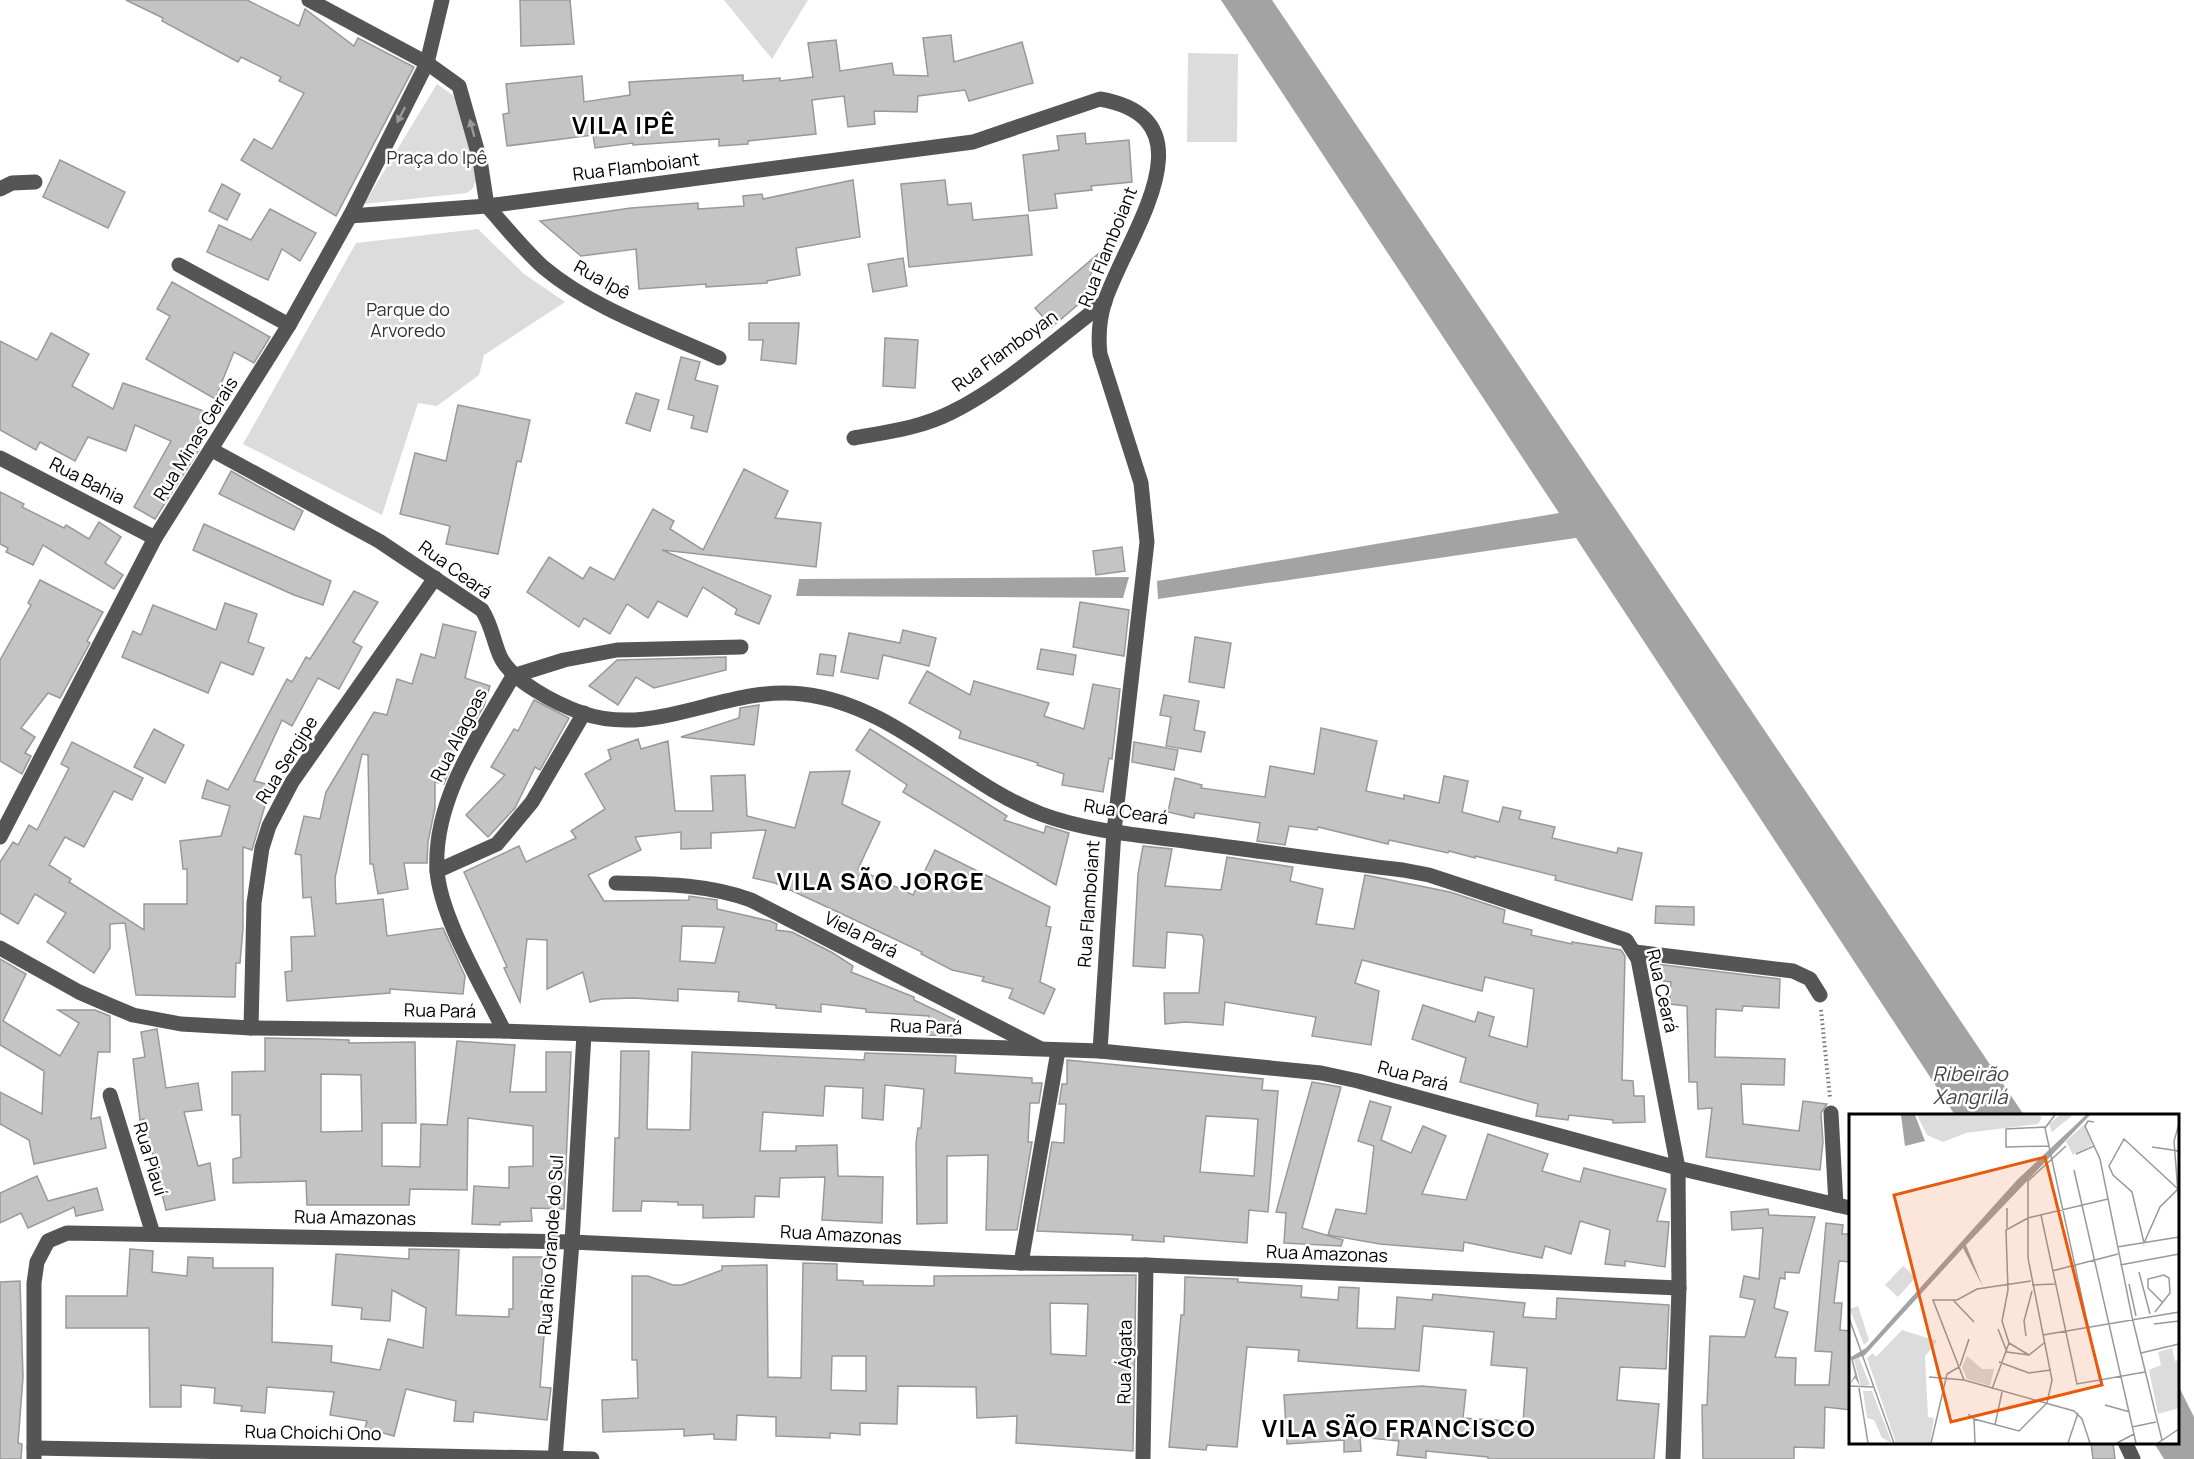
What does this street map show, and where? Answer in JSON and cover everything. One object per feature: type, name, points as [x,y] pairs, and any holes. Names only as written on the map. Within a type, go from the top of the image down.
[{"type":"street","points":[[309,0],[450,76],[462,91],[480,160],[487,206]]},
{"type":"street","name":"Rua Minas Gerais","points":[[0,837],[155,538],[213,450],[289,325],[350,216],[427,63],[442,0]]},
{"type":"street","name":"Rua Flamboiant","points":[[350,216],[487,206],[973,142],[1100,99],[1116,102],[1133,110],[1147,121],[1155,132],[1159,153],[1156,178],[1148,203],[1104,302],[1097,336],[1100,354],[1140,483],[1147,542],[1114,831],[1100,1051]]},
{"type":"street","points":[[0,189],[12,183],[34,182]]},
{"type":"street","name":"Rua Ipê","points":[[487,206],[542,266],[565,283],[613,310],[719,358]]},
{"type":"street","points":[[178,265],[289,325]]},
{"type":"street","name":"Rua Flamboyan","points":[[854,438],[924,424],[952,413],[980,396],[1104,302]]},
{"type":"street","name":"Rua Ceará","points":[[213,450],[379,541],[482,610],[492,626],[500,657],[513,676],[562,704],[584,713],[613,720],[654,719],[731,698],[804,694],[858,710],[890,723],[973,780],[1041,814],[1075,825],[1429,875],[1626,940],[1635,952],[1678,1168],[1679,1288],[1673,1459]]},
{"type":"street","name":"Rua Bahia","points":[[0,458],[155,538]]},
{"type":"street","name":"Rua Sergipe","points":[[251,1028],[256,876],[269,826],[292,782],[435,578]]},
{"type":"street","points":[[513,676],[564,660],[617,650],[741,647]]},
{"type":"street","name":"Rua Alagoas","points":[[504,1031],[449,914],[437,871],[445,806],[513,676]]},
{"type":"street","points":[[437,871],[497,844],[532,802],[584,713]]},
{"type":"street","name":"Viela Pará","points":[[616,883],[701,886],[719,889],[751,900],[1051,1051]]},
{"type":"street","name":"Rua Pará","points":[[0,948],[79,992],[133,1014],[181,1024],[251,1028],[504,1031],[1100,1051],[1321,1073],[1678,1168],[1843,1207]]},
{"type":"street","points":[[1635,952],[1793,971],[1810,979],[1820,995]]},
{"type":"street","name":"Rua Rio Grande do Sul","points":[[555,1458],[572,1242],[584,1034]]},
{"type":"street","points":[[1022,1263],[1051,1051]]},
{"type":"street","name":"Rua Piauí","points":[[110,1095],[153,1234]]},
{"type":"street","points":[[1831,1113],[1843,1207]]},
{"type":"street","name":"Rua Amazonas","points":[[34,1453],[34,1283],[42,1251],[48,1241],[57,1235],[153,1234],[572,1242],[1022,1263],[1146,1265],[1679,1288]]},
{"type":"street","name":"Rua Ágata","points":[[1143,1459],[1146,1265]]},
{"type":"street","points":[[2126,1444],[2133,1459]]},
{"type":"street","name":"Rua Choichi Ono","points":[[34,1453],[592,1459]]},
{"type":"path","points":[[1820,995],[1831,1113]]},
{"type":"green space","points":[[724,0],[808,0],[772,59]]},
{"type":"green space","points":[[1188,53],[1238,54],[1237,142],[1187,142]]},
{"type":"green space","name":"Praça do Ipê","points":[[437,84],[461,101],[477,177],[473,188],[467,193],[364,204]]},
{"type":"green space","name":"Parque do Arvoredo","points":[[478,229],[524,274],[565,302],[484,355],[479,375],[437,406],[418,403],[382,515],[243,444],[356,243]]},
{"type":"water","name":"Ribeirão Xangrilá","points":[[1221,0],[1272,0],[2023,1114],[1954,1114],[1576,538],[1158,599],[1157,581],[1559,513]]},
{"type":"water","points":[[1129,577],[1123,598],[796,596],[799,579]]},
{"type":"water","points":[[2179,1387],[2194,1417],[2194,1459],[2164,1459],[2155,1444],[2179,1444]]},
{"type":"building","points":[[126,0],[247,0],[299,26],[305,9],[354,46],[358,38],[414,67],[336,216],[241,160],[254,139],[272,149],[304,93],[279,81],[281,77],[241,57],[238,62],[162,21],[163,18]]},
{"type":"building","points":[[520,0],[570,0],[574,44],[521,46]]},
{"type":"building","points":[[951,35],[954,62],[1022,42],[1033,83],[969,101],[965,90],[918,96],[917,112],[874,111],[875,124],[848,127],[844,96],[812,100],[816,134],[748,141],[748,144],[719,146],[719,139],[633,145],[633,143],[595,148],[593,135],[507,146],[503,114],[509,113],[506,84],[582,76],[584,102],[630,95],[629,82],[743,75],[743,81],[780,78],[780,81],[813,77],[808,43],[836,40],[840,71],[892,63],[894,75],[928,76],[923,38]]},
{"type":"building","points":[[1085,133],[1086,144],[1129,140],[1132,182],[1091,186],[1092,190],[1055,194],[1057,208],[1029,211],[1023,155],[1059,150],[1057,136]]},
{"type":"building","points":[[60,160],[125,192],[108,228],[43,197]]},
{"type":"building","points":[[853,180],[860,237],[796,248],[800,275],[767,281],[767,283],[706,287],[706,284],[639,289],[636,249],[581,256],[540,221],[631,208],[698,203],[698,209],[744,206],[743,196],[762,194],[763,199]]},
{"type":"building","points":[[945,180],[948,205],[971,203],[973,220],[1028,215],[1032,255],[909,267],[901,184]]},
{"type":"building","points":[[222,184],[240,194],[227,220],[209,211]]},
{"type":"building","points":[[270,209],[316,233],[300,261],[282,249],[268,280],[207,252],[219,225],[251,240]]},
{"type":"building","points":[[1098,254],[1081,302],[1052,327],[1035,308]]},
{"type":"building","points":[[903,258],[907,286],[873,292],[868,264]]},
{"type":"building","points":[[172,282],[270,337],[254,363],[234,352],[215,399],[146,359],[170,316],[157,309]]},
{"type":"building","points":[[749,323],[799,323],[796,364],[761,360],[763,340],[749,340]]},
{"type":"building","points":[[51,333],[89,354],[72,386],[113,409],[123,383],[212,414],[196,449],[199,450],[155,519],[134,507],[171,441],[135,425],[126,451],[88,437],[75,461],[40,442],[36,450],[0,430],[0,341],[37,360]]},
{"type":"building","points":[[885,338],[918,340],[915,388],[883,386]]},
{"type":"building","points":[[681,357],[700,362],[695,380],[718,386],[707,432],[691,428],[694,416],[668,409]]},
{"type":"building","points":[[636,393],[659,400],[650,431],[626,423]]},
{"type":"building","points":[[458,405],[530,420],[521,462],[517,461],[498,554],[446,544],[450,526],[400,514],[415,453],[446,461]]},
{"type":"building","points":[[744,469],[788,491],[775,518],[821,523],[816,567],[662,550],[771,596],[759,624],[735,614],[737,609],[703,587],[687,617],[658,601],[648,618],[627,604],[610,634],[584,618],[579,627],[527,592],[549,557],[583,579],[590,567],[614,580],[653,509],[674,521],[670,529],[703,550]]},
{"type":"building","points":[[231,471],[303,511],[294,530],[219,494]]},
{"type":"building","points":[[0,492],[24,504],[22,507],[64,528],[66,525],[89,539],[99,522],[121,537],[105,563],[123,575],[114,589],[43,545],[33,565],[6,552],[8,548],[0,544]]},
{"type":"building","points":[[204,524],[331,581],[323,605],[294,595],[193,550]]},
{"type":"building","points":[[1122,547],[1125,571],[1096,575],[1093,551]]},
{"type":"building","points":[[40,580],[103,612],[87,641],[90,643],[60,698],[48,693],[21,728],[35,737],[25,753],[31,756],[22,774],[0,761],[0,660],[31,605],[28,603]]},
{"type":"building","points":[[354,591],[378,602],[353,642],[362,647],[339,689],[318,678],[292,726],[282,720],[254,781],[271,785],[252,850],[243,847],[243,928],[240,963],[236,963],[235,997],[136,995],[125,923],[110,924],[110,948],[94,973],[47,942],[66,913],[35,894],[18,924],[0,913],[0,862],[13,842],[18,845],[29,825],[37,830],[69,768],[61,764],[72,742],[143,778],[132,800],[114,791],[84,847],[65,837],[49,865],[71,879],[69,882],[144,930],[144,904],[187,904],[187,869],[183,869],[180,841],[221,836],[230,806],[202,798],[207,780],[228,790],[287,679],[292,682],[306,657],[310,659]]},
{"type":"building","points":[[1080,602],[1129,610],[1124,656],[1073,647]]},
{"type":"building","points":[[225,603],[257,614],[248,642],[264,648],[253,675],[221,662],[208,693],[122,657],[133,631],[141,635],[153,605],[216,630]]},
{"type":"building","points":[[443,624],[476,632],[465,678],[490,686],[484,706],[470,730],[461,727],[453,762],[444,784],[435,782],[435,808],[428,842],[427,863],[404,863],[408,889],[378,894],[373,864],[370,864],[368,755],[362,754],[335,878],[336,904],[383,899],[387,936],[443,928],[465,976],[463,994],[390,989],[390,993],[287,1001],[285,972],[292,971],[291,937],[315,936],[311,897],[303,898],[301,855],[295,854],[304,816],[320,819],[326,792],[374,712],[387,715],[397,679],[412,684],[421,654],[435,658]]},
{"type":"building","points":[[903,630],[936,638],[929,666],[883,655],[878,679],[841,672],[849,633],[900,643]]},
{"type":"building","points":[[1195,637],[1231,643],[1224,688],[1189,682]]},
{"type":"building","points":[[1041,649],[1076,655],[1073,675],[1037,669]]},
{"type":"building","points":[[820,654],[836,656],[833,676],[817,674]]},
{"type":"building","points":[[726,657],[726,670],[654,688],[636,677],[618,705],[589,686],[617,660]]},
{"type":"building","points":[[927,671],[970,695],[974,681],[1049,703],[1044,716],[1084,729],[1093,684],[1120,689],[1112,759],[1109,758],[1103,792],[1062,785],[1064,774],[1037,765],[1038,763],[959,738],[961,731],[909,703]]},
{"type":"building","points":[[1164,695],[1199,701],[1194,730],[1205,732],[1201,752],[1166,746],[1171,717],[1160,715]]},
{"type":"building","points":[[534,700],[569,718],[540,770],[535,767],[515,808],[488,837],[466,815],[505,775],[491,767],[514,729],[518,731]]},
{"type":"building","points":[[759,705],[754,745],[681,737],[739,718],[740,708]]},
{"type":"building","points":[[1321,728],[1377,741],[1366,791],[1404,799],[1404,795],[1439,803],[1444,776],[1468,781],[1462,812],[1499,822],[1503,807],[1521,811],[1519,819],[1555,827],[1552,838],[1617,853],[1618,848],[1642,853],[1632,900],[1555,880],[1556,876],[1449,851],[1448,853],[1389,840],[1388,844],[1318,827],[1317,830],[1289,826],[1285,845],[1257,841],[1260,823],[1195,813],[1194,818],[1168,812],[1175,778],[1202,785],[1201,788],[1265,797],[1270,766],[1314,774]]},
{"type":"building","points":[[154,729],[184,745],[165,783],[134,767]]},
{"type":"building","points":[[870,729],[1007,816],[1004,820],[1044,833],[1046,826],[1069,833],[1056,885],[903,792],[907,785],[856,750]]},
{"type":"building","points":[[638,739],[641,749],[668,741],[675,811],[713,811],[711,776],[745,775],[747,816],[795,828],[810,772],[850,771],[842,804],[880,822],[858,869],[913,895],[935,850],[1050,907],[1046,926],[1051,927],[1040,982],[1055,989],[1044,1014],[1009,998],[1013,989],[982,981],[984,977],[952,970],[921,954],[922,952],[838,912],[775,883],[753,878],[766,830],[711,833],[711,848],[681,849],[681,832],[635,837],[641,850],[588,875],[604,901],[689,900],[689,896],[717,900],[717,909],[777,924],[776,930],[792,932],[833,953],[853,966],[851,972],[914,997],[914,1000],[958,1021],[957,1036],[927,1035],[929,1016],[866,1012],[866,1009],[821,1004],[821,1012],[776,1008],[776,1005],[738,1001],[739,992],[678,989],[678,1001],[634,998],[602,999],[590,1002],[583,972],[547,989],[547,940],[527,939],[520,1002],[504,968],[507,967],[464,872],[519,846],[526,862],[576,838],[571,831],[605,809],[585,774],[611,759],[608,750]],"holes":[[[682,926],[724,927],[715,963],[680,961]]]},
{"type":"building","points":[[1134,742],[1178,750],[1174,770],[1132,762]]},
{"type":"building","points":[[1143,846],[1172,849],[1165,886],[1221,890],[1227,857],[1293,867],[1290,881],[1323,889],[1316,924],[1354,929],[1365,875],[1450,892],[1505,910],[1503,923],[1532,930],[1531,935],[1572,944],[1572,942],[1621,950],[1625,956],[1622,1080],[1633,1081],[1634,1096],[1644,1096],[1645,1122],[1613,1123],[1613,1120],[1569,1115],[1568,1120],[1536,1116],[1538,1104],[1460,1082],[1466,1058],[1412,1039],[1423,1005],[1475,1022],[1478,1012],[1494,1017],[1489,1036],[1527,1047],[1534,989],[1485,977],[1482,991],[1362,960],[1355,983],[1379,991],[1371,1045],[1312,1036],[1316,1017],[1225,1002],[1223,1025],[1186,1022],[1165,1024],[1164,993],[1199,993],[1204,940],[1202,935],[1167,932],[1165,968],[1133,966],[1138,874]]},
{"type":"building","points":[[1656,906],[1694,907],[1694,925],[1655,923]]},
{"type":"building","points":[[0,959],[26,974],[3,1021],[60,1056],[79,1023],[58,1010],[95,1010],[110,1016],[110,1052],[98,1052],[91,1119],[100,1117],[106,1148],[34,1164],[29,1140],[0,1124],[0,1092],[42,1114],[44,1071],[0,1045]]},
{"type":"building","points":[[1656,964],[1780,979],[1779,1008],[1743,1006],[1742,1011],[1716,1009],[1715,1057],[1785,1059],[1784,1085],[1741,1084],[1743,1124],[1799,1131],[1803,1101],[1827,1104],[1821,1113],[1823,1142],[1820,1170],[1706,1157],[1712,1108],[1698,1109],[1697,1082],[1689,1082],[1687,1006],[1669,1004],[1671,982],[1654,980]]},
{"type":"building","points":[[157,1029],[166,1088],[198,1083],[202,1110],[184,1112],[198,1166],[210,1163],[215,1200],[166,1210],[144,1119],[140,1120],[133,1059],[145,1057],[141,1032]]},
{"type":"building","points":[[265,1038],[349,1040],[349,1043],[415,1042],[416,1123],[382,1123],[382,1166],[420,1167],[421,1124],[447,1125],[457,1041],[515,1045],[510,1092],[546,1092],[546,1052],[571,1052],[564,1209],[531,1208],[532,1221],[500,1222],[500,1225],[472,1224],[474,1186],[509,1188],[509,1167],[533,1166],[533,1126],[468,1118],[467,1190],[410,1189],[409,1205],[307,1205],[306,1181],[233,1183],[233,1159],[241,1157],[240,1115],[232,1115],[232,1072],[265,1071]],"holes":[[[321,1074],[361,1075],[362,1131],[321,1132]]]},
{"type":"building","points":[[621,1051],[649,1051],[647,1129],[690,1130],[692,1052],[864,1060],[865,1053],[956,1056],[955,1073],[1032,1078],[1032,1083],[1042,1083],[1039,1103],[1030,1103],[1028,1142],[1032,1142],[1017,1230],[986,1230],[988,1155],[947,1156],[947,1223],[917,1224],[916,1143],[918,1128],[921,1128],[924,1089],[885,1085],[883,1120],[862,1118],[863,1088],[825,1086],[823,1116],[763,1112],[760,1151],[796,1151],[796,1146],[837,1145],[838,1176],[883,1177],[882,1223],[822,1220],[825,1177],[780,1178],[779,1197],[755,1196],[754,1217],[703,1218],[703,1205],[678,1205],[678,1202],[642,1201],[641,1211],[613,1211],[615,1138],[619,1138]]},
{"type":"building","points":[[1067,1060],[1263,1079],[1262,1090],[1278,1091],[1268,1212],[1249,1210],[1247,1243],[1164,1236],[1164,1242],[1132,1240],[1133,1235],[1037,1231],[1052,1142],[1064,1143],[1066,1104],[1059,1104],[1062,1084],[1067,1084]],"holes":[[[1206,1116],[1258,1119],[1254,1176],[1200,1172]]]},
{"type":"building","points":[[1312,1082],[1341,1087],[1302,1228],[1343,1240],[1341,1246],[1284,1243],[1286,1213],[1276,1212]]},
{"type":"building","points":[[1370,1101],[1391,1107],[1381,1140],[1411,1153],[1423,1126],[1446,1136],[1422,1194],[1466,1200],[1488,1134],[1548,1154],[1542,1171],[1580,1182],[1584,1168],[1666,1189],[1657,1221],[1669,1222],[1665,1267],[1625,1261],[1625,1266],[1605,1264],[1610,1230],[1580,1221],[1571,1254],[1545,1246],[1542,1258],[1464,1242],[1463,1251],[1380,1244],[1328,1235],[1336,1209],[1366,1214],[1374,1146],[1358,1141]]},
{"type":"building","points":[[37,1176],[48,1201],[97,1188],[103,1210],[76,1216],[74,1207],[28,1228],[21,1213],[0,1223],[0,1193]]},
{"type":"building","points":[[1768,1209],[1769,1215],[1815,1217],[1799,1273],[1785,1272],[1785,1279],[1780,1278],[1774,1308],[1788,1312],[1775,1357],[1796,1358],[1795,1385],[1829,1385],[1832,1352],[1815,1351],[1826,1223],[1843,1225],[1842,1234],[1849,1234],[1849,1262],[1839,1261],[1834,1303],[1842,1303],[1840,1330],[1849,1331],[1849,1410],[1825,1407],[1824,1448],[1794,1447],[1794,1459],[1703,1459],[1702,1405],[1707,1405],[1710,1336],[1745,1337],[1755,1300],[1740,1297],[1744,1276],[1759,1279],[1763,1228],[1732,1230],[1731,1212]]},
{"type":"building","points":[[130,1249],[153,1251],[152,1272],[187,1276],[188,1257],[213,1258],[213,1268],[273,1268],[272,1342],[332,1346],[331,1362],[380,1370],[388,1339],[423,1348],[426,1308],[392,1290],[390,1321],[361,1319],[362,1308],[332,1305],[336,1254],[409,1259],[409,1249],[459,1250],[456,1315],[509,1317],[509,1309],[513,1309],[513,1257],[542,1257],[542,1311],[546,1311],[540,1387],[551,1388],[547,1420],[474,1412],[473,1422],[454,1421],[456,1401],[406,1389],[394,1436],[365,1428],[367,1421],[330,1415],[334,1392],[267,1387],[265,1413],[241,1411],[242,1406],[214,1403],[215,1388],[181,1385],[181,1407],[150,1407],[149,1328],[66,1328],[66,1296],[127,1296]]},
{"type":"building","points":[[803,1263],[837,1264],[837,1280],[863,1281],[863,1285],[934,1286],[934,1276],[1136,1275],[1133,1451],[1016,1443],[1017,1416],[977,1418],[976,1387],[898,1386],[897,1424],[860,1423],[860,1435],[830,1433],[830,1438],[776,1436],[776,1417],[737,1415],[736,1440],[714,1439],[714,1434],[684,1436],[684,1429],[603,1432],[602,1400],[638,1398],[637,1360],[632,1360],[632,1276],[648,1276],[673,1285],[682,1285],[722,1270],[722,1266],[767,1265],[768,1377],[801,1378]],"holes":[[[1050,1303],[1088,1304],[1086,1356],[1051,1354]],[[832,1356],[866,1356],[866,1391],[831,1390]]]},
{"type":"building","points":[[1185,1277],[1238,1279],[1238,1282],[1302,1286],[1301,1297],[1338,1300],[1339,1287],[1359,1288],[1357,1328],[1395,1329],[1397,1297],[1432,1300],[1433,1294],[1525,1303],[1523,1317],[1556,1319],[1557,1298],[1669,1305],[1666,1369],[1620,1367],[1617,1400],[1659,1404],[1654,1459],[1488,1459],[1488,1457],[1426,1451],[1426,1458],[1397,1455],[1399,1441],[1360,1437],[1361,1451],[1344,1452],[1344,1440],[1287,1444],[1284,1395],[1422,1386],[1466,1390],[1463,1418],[1523,1422],[1527,1368],[1491,1365],[1494,1332],[1423,1326],[1419,1371],[1298,1361],[1299,1350],[1247,1347],[1237,1447],[1207,1445],[1206,1450],[1169,1447],[1181,1315],[1184,1315]]},
{"type":"building","points":[[20,1281],[23,1377],[18,1443],[22,1444],[21,1459],[0,1459],[0,1282]]},
{"type":"building","points":[[2091,1444],[2113,1444],[2115,1459],[2093,1459]]},
{"type":"district","name":"VILA IPÊ","points":[[624,126]]},
{"type":"district","name":"VILA SÃO JORGE","points":[[881,882]]},
{"type":"district","name":"VILA SÃO FRANCISCO","points":[[1399,1429]]}]
